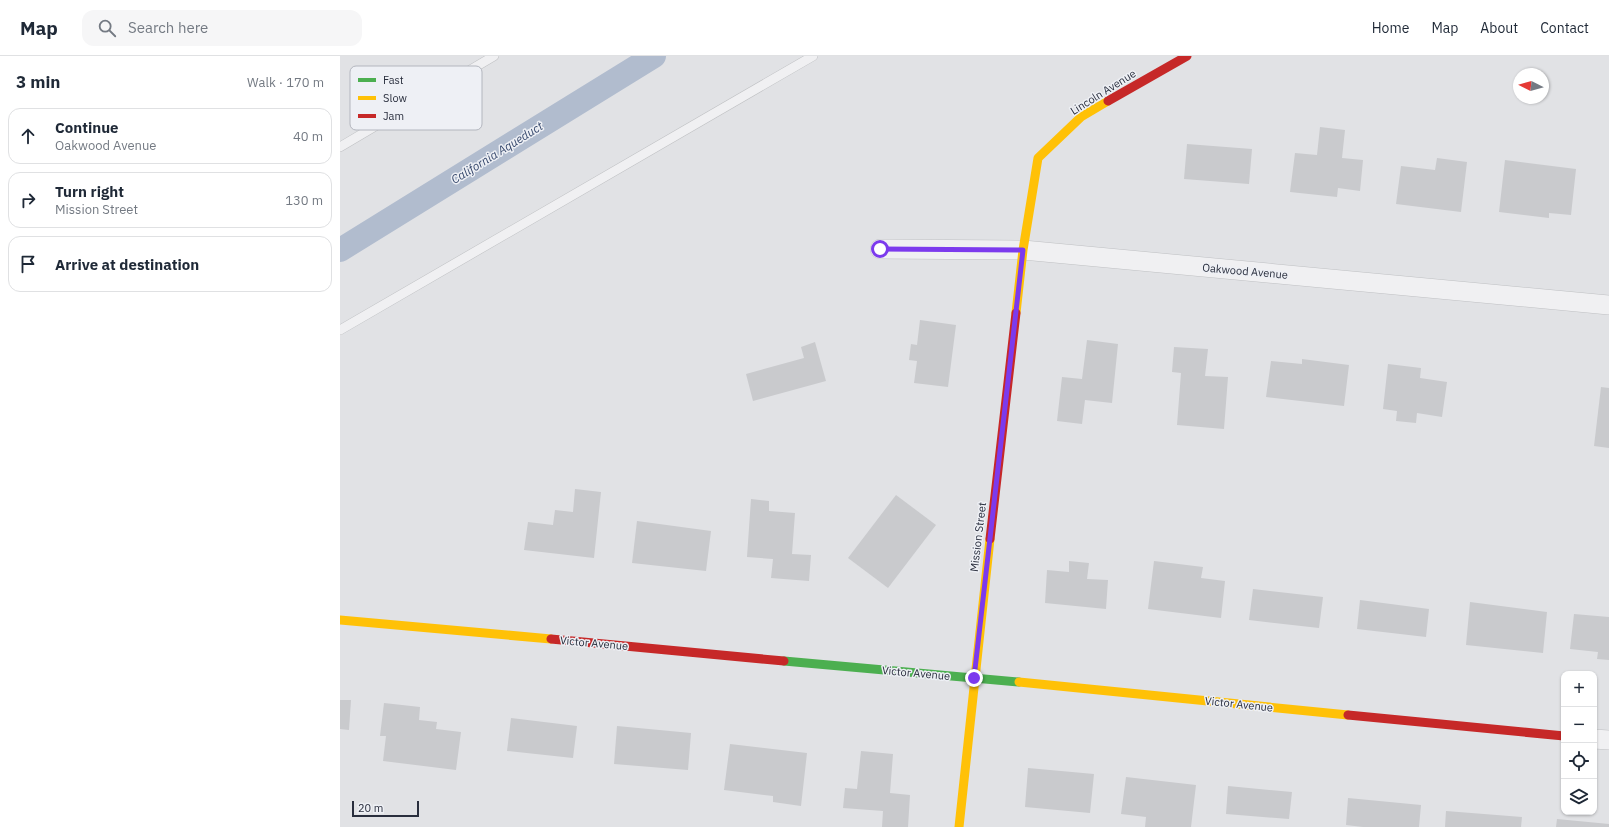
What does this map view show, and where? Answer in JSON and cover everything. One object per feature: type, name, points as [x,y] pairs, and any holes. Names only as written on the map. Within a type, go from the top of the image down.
[{"type":"street","name":"Lincoln Avenue","points":[[1023,250],[1038,158],[1081,117],[1186,56]]},
{"type":"street","name":"Oakwood Avenue","points":[[880,249],[1023,250],[1609,305]]},
{"type":"street","name":"Mission Street","points":[[959,827],[974,678],[1023,250]]},
{"type":"street","name":"Victor Avenue","points":[[340,620],[974,678],[1561,736]]},
{"type":"street","points":[[1597,739],[1609,740]]},
{"type":"lane","points":[[477,66],[494,56]]},
{"type":"lane","points":[[340,330],[813,56]]},
{"type":"lane","points":[[340,148],[370,130]]},
{"type":"building","points":[[1320,127],[1345,130],[1342,158],[1363,160],[1360,191],[1338,188],[1337,197],[1290,192],[1295,153],[1317,155]]},
{"type":"building","points":[[1187,144],[1252,149],[1249,184],[1184,179]]},
{"type":"building","points":[[1437,158],[1467,162],[1461,212],[1396,204],[1401,166],[1435,170]]},
{"type":"building","points":[[1505,160],[1576,169],[1571,215],[1549,213],[1549,218],[1499,212]]},
{"type":"building","points":[[920,320],[956,325],[948,387],[914,383],[917,361],[909,360],[911,344],[917,345]]},
{"type":"building","points":[[1087,340],[1118,344],[1112,403],[1085,400],[1082,424],[1057,421],[1062,377],[1082,379]]},
{"type":"building","points":[[815,342],[826,381],[753,401],[746,374],[804,358],[801,347]]},
{"type":"building","points":[[1174,347],[1208,349],[1205,376],[1228,377],[1224,429],[1177,425],[1181,373],[1172,372]]},
{"type":"building","points":[[1302,359],[1349,365],[1344,406],[1266,397],[1271,361],[1302,364]]},
{"type":"building","points":[[1388,364],[1421,368],[1420,378],[1447,382],[1442,417],[1417,413],[1416,423],[1396,421],[1397,411],[1383,409]]},
{"type":"building","points":[[1601,387],[1609,388],[1609,448],[1594,446]]},
{"type":"building","points":[[575,489],[601,492],[594,558],[524,550],[528,522],[553,525],[555,510],[573,512]]},
{"type":"building","points":[[896,495],[936,525],[888,588],[848,558]]},
{"type":"building","points":[[751,499],[769,501],[769,511],[795,513],[792,554],[811,555],[809,581],[771,578],[773,559],[747,557]]},
{"type":"building","points":[[637,521],[711,531],[706,571],[632,563]]},
{"type":"building","points":[[1069,561],[1089,563],[1087,579],[1108,580],[1106,609],[1045,603],[1047,570],[1069,572]]},
{"type":"building","points":[[1154,561],[1203,567],[1201,578],[1225,581],[1221,618],[1148,609]]},
{"type":"building","points":[[1253,589],[1323,597],[1319,628],[1249,620]]},
{"type":"building","points":[[1360,600],[1429,609],[1426,637],[1357,629]]},
{"type":"building","points":[[1470,602],[1547,612],[1543,653],[1466,645]]},
{"type":"building","points":[[1574,614],[1609,617],[1609,660],[1597,659],[1598,652],[1570,649]]},
{"type":"building","points":[[340,700],[351,700],[349,730],[340,729]]},
{"type":"building","points":[[384,703],[420,707],[419,720],[437,722],[436,729],[461,732],[456,770],[383,761],[386,736],[380,736]]},
{"type":"building","points":[[511,718],[577,726],[573,758],[507,751]]},
{"type":"building","points":[[617,726],[691,733],[688,770],[614,764]]},
{"type":"building","points":[[730,744],[807,753],[801,806],[773,802],[773,796],[724,790]]},
{"type":"building","points":[[861,751],[893,754],[890,793],[910,795],[908,827],[882,827],[883,811],[843,808],[845,788],[857,789]]},
{"type":"building","points":[[1028,768],[1094,774],[1090,813],[1025,807]]},
{"type":"building","points":[[1126,777],[1196,785],[1191,827],[1145,827],[1146,817],[1121,814]]},
{"type":"building","points":[[1228,786],[1292,792],[1289,819],[1226,814]]},
{"type":"building","points":[[1348,798],[1421,805],[1419,827],[1363,827],[1346,825]]},
{"type":"building","points":[[1446,811],[1522,817],[1521,827],[1445,827]]},
{"type":"building","points":[[1557,819],[1609,824],[1609,827],[1556,827]]},
{"type":"waterway","name":"California Aqueduct","points":[[340,250],[654,56]]},
{"type":"traffic: fast","points":[[784,661],[1019,682]]},
{"type":"traffic: slow","points":[[1016,313],[1023,250],[1038,158],[1081,117],[1108,101]]},
{"type":"traffic: slow","points":[[959,827],[990,539]]},
{"type":"traffic: slow","points":[[340,620],[551,639]]},
{"type":"traffic: slow","points":[[1019,682],[1348,715]]},
{"type":"traffic: jam","points":[[1108,101],[1187,56]]},
{"type":"traffic: jam","points":[[990,539],[1016,313]]},
{"type":"traffic: jam","points":[[551,639],[784,661]]},
{"type":"traffic: jam","points":[[1348,715],[1561,736]]},
{"type":"route","points":[[880,249],[1023,250],[974,678]]}]
